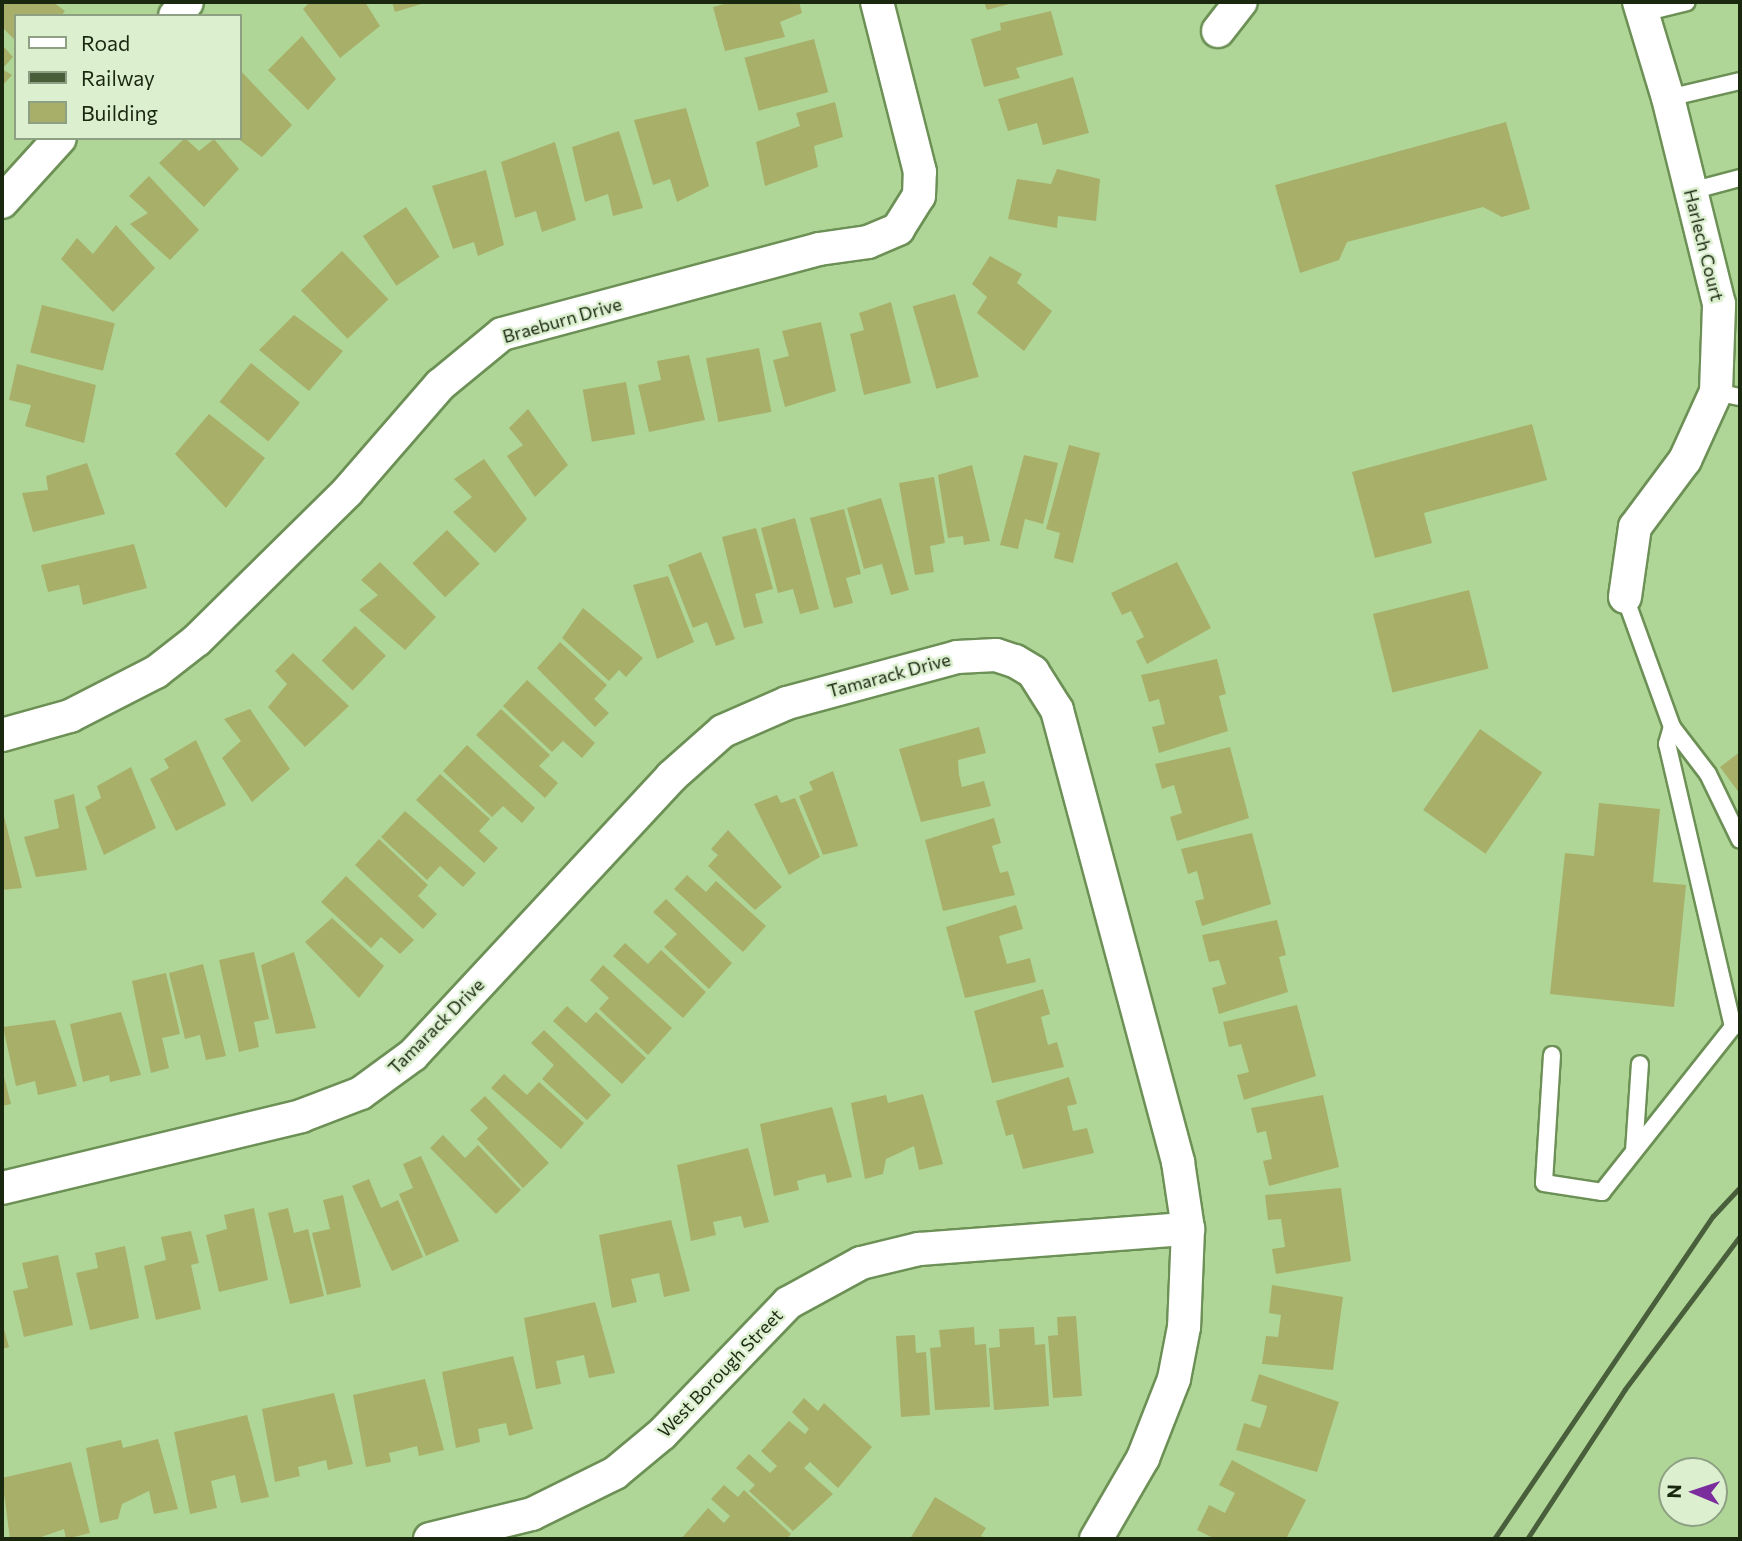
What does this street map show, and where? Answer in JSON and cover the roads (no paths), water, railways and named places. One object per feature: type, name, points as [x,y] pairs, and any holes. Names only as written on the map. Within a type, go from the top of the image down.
[{"type":"street","name":"Braeburn Drive","points":[[2,735],[71,716],[156,672],[197,640],[347,492],[440,385],[502,334],[819,249],[868,242],[898,229],[919,196],[920,172],[877,2]]},
{"type":"street","points":[[1218,31],[1241,2]]},
{"type":"street","name":"Harlech Court","points":[[1625,597],[1635,527],[1685,460],[1728,395],[1719,303],[1668,98],[1641,7]]},
{"type":"street","points":[[2,202],[58,140]]},
{"type":"street","name":"Tamarack Drive","points":[[2,1188],[302,1116],[361,1093],[413,1055],[708,742],[744,720],[787,703],[976,654],[1015,661],[1033,672],[1057,710],[1178,1162],[1188,1229],[1186,1304],[1174,1379],[1143,1458],[1096,1539]]},
{"type":"street","name":"West Borough Street","points":[[430,1539],[532,1514],[615,1473],[662,1434],[788,1303],[861,1263],[919,1249],[1188,1229]]},
{"type":"lane","points":[[1641,7],[1687,2]]},
{"type":"lane","points":[[1668,98],[1740,81]]},
{"type":"lane","points":[[1691,191],[1740,178]]},
{"type":"lane","points":[[1625,597],[1672,726],[1708,775],[1740,840]]},
{"type":"lane","points":[[1552,1055],[1544,1183],[1602,1192],[1733,1027],[1667,744],[1672,726]]},
{"type":"lane","points":[[1634,1152],[1640,1065]]},
{"type":"railway","points":[[1494,1539],[1713,1216],[1740,1187]]},
{"type":"railway","points":[[1527,1539],[1625,1389],[1740,1236]]}]
